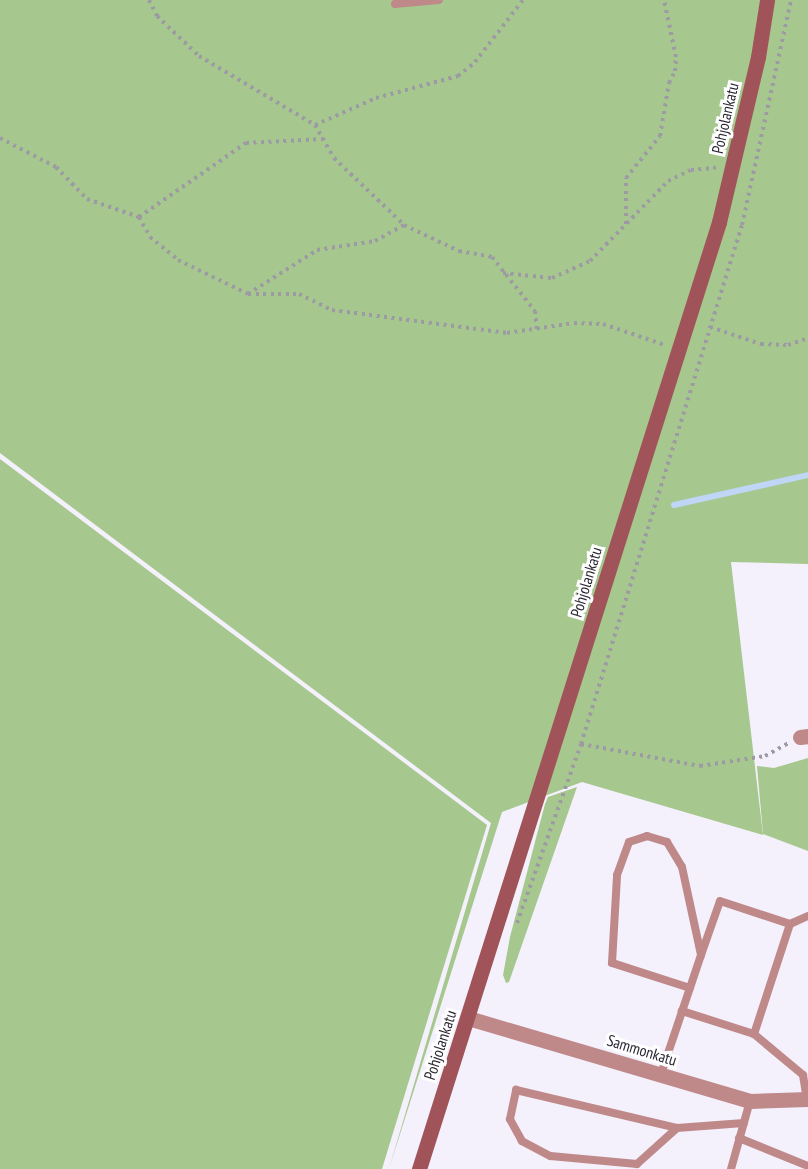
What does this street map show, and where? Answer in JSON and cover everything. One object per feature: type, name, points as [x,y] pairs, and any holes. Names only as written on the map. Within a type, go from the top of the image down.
[{"type":"main road","name":"Pohjolankatu","points":[[419,1169],[679,349],[732,167],[767,0]]},
{"type":"street","name":"Sammonkatu","points":[[468,1018],[750,1101],[808,1099]]},
{"type":"lane","points":[[395,4],[439,0]]},
{"type":"lane","points":[[690,988],[612,963],[617,875],[629,842],[647,836],[667,842],[682,867],[701,955]]},
{"type":"lane","points":[[661,1074],[720,901],[789,924],[808,916]]},
{"type":"lane","points":[[754,1034],[789,924]]},
{"type":"lane","points":[[682,1011],[754,1034],[803,1075],[808,1099]]},
{"type":"lane","points":[[677,1128],[637,1164],[550,1156],[522,1141],[510,1119],[516,1090],[677,1128],[744,1123]]},
{"type":"lane","points":[[731,1169],[750,1101]]},
{"type":"lane","points":[[740,1138],[808,1166]]},
{"type":"path","points":[[150,0],[157,16],[199,56],[315,125],[334,158],[404,225],[459,251],[492,257],[535,310],[537,330]]},
{"type":"path","points":[[315,125],[376,98],[458,76],[475,62],[523,0]]},
{"type":"path","points":[[627,225],[626,178],[660,136],[669,83],[675,71],[676,57],[664,0]]},
{"type":"path","points":[[513,932],[581,744],[742,225],[791,0]]},
{"type":"path","points":[[0,138],[56,167],[87,199],[139,217],[150,237],[178,260],[248,294],[299,294],[332,310],[507,333],[574,323],[603,324],[702,356]]},
{"type":"path","points":[[139,217],[246,143],[323,139]]},
{"type":"path","points":[[503,273],[552,278],[590,261],[668,181],[691,170],[732,167]]},
{"type":"path","points":[[248,294],[317,250],[375,241],[404,225]]},
{"type":"path","points":[[710,327],[761,344],[789,345],[808,338]]},
{"type":"path","points":[[581,744],[700,766],[765,756],[804,736]]},
{"type":"green space","points":[[0,0],[808,0],[808,564],[731,562],[763,835],[582,782],[502,812],[389,1169],[491,823],[0,453]]},
{"type":"green space","points":[[0,459],[487,825],[382,1169],[0,1169]]},
{"type":"green space","points":[[808,758],[808,851],[763,834],[757,766],[774,768]]},
{"type":"green space","points":[[577,787],[509,982],[506,983],[503,975],[510,937],[545,804],[548,797]]},
{"type":"waterway","points":[[674,505],[808,475]]}]
